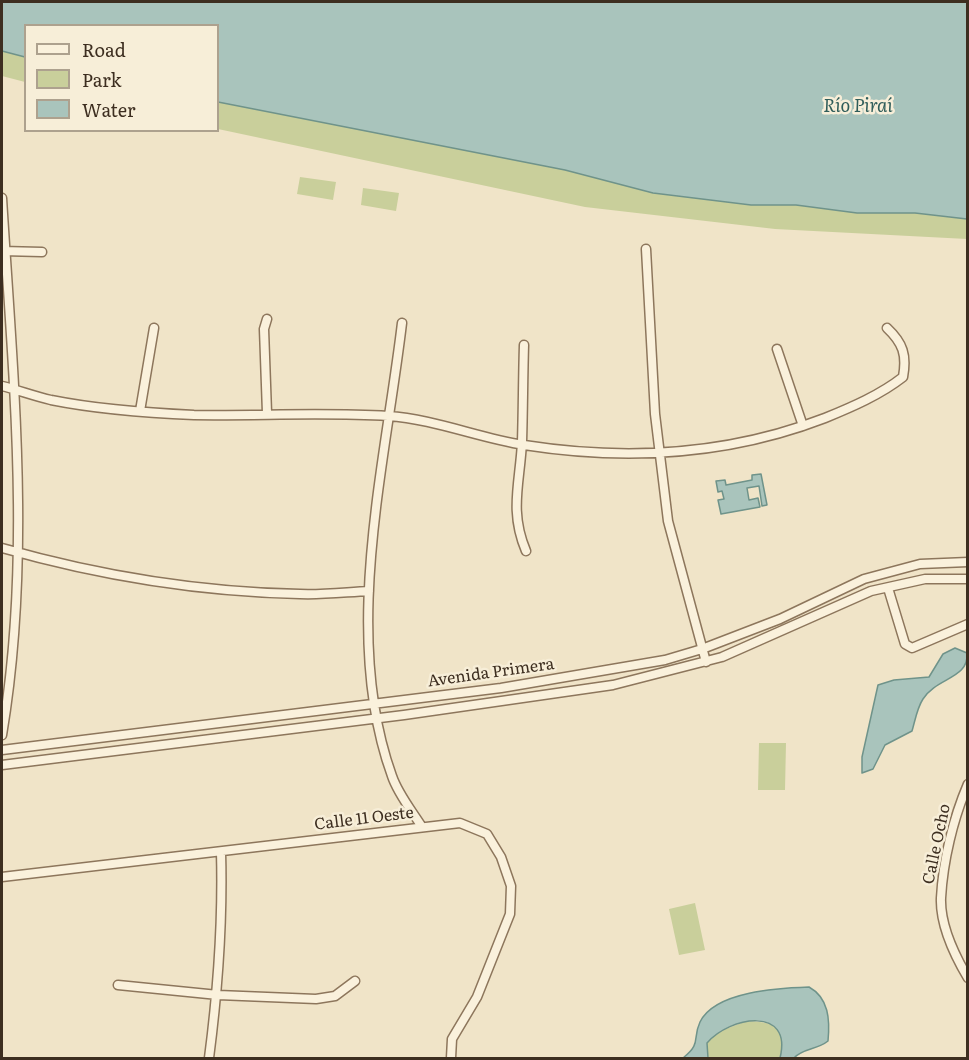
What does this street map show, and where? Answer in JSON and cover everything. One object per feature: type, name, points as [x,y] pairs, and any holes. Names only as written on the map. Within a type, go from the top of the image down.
[{"type":"street","points":[[2,198],[3,251],[19,458],[17,553],[9,688],[2,735]]},
{"type":"street","points":[[646,249],[654,414],[668,521],[706,662]]},
{"type":"street","points":[[3,251],[42,252]]},
{"type":"street","points":[[267,319],[264,329],[267,413]]},
{"type":"street","points":[[402,323],[391,416],[375,497],[369,591],[372,704],[392,779],[422,827]]},
{"type":"street","points":[[140,411],[154,328]]},
{"type":"street","points":[[2,386],[50,400],[140,411],[195,415],[267,413],[391,416],[522,445],[576,453],[660,454],[709,449],[803,426],[849,408],[903,377],[906,361],[903,347],[887,328]]},
{"type":"street","points":[[524,345],[522,445],[515,510],[518,533],[526,551]]},
{"type":"street","points":[[777,349],[803,426]]},
{"type":"street","points":[[2,548],[124,575],[213,588],[302,595],[369,591]]},
{"type":"street","name":"Avenida Primera","points":[[2,750],[501,688],[665,660],[702,649],[780,619],[864,579],[920,564],[968,562]]},
{"type":"street","name":"Avenida Primera","points":[[2,765],[375,718],[613,684],[706,662],[761,642],[871,591],[926,579],[968,579]]},
{"type":"street","points":[[888,588],[905,644],[912,648],[968,624]]},
{"type":"street","name":"Calle Ocho","points":[[968,784],[958,806],[941,900],[952,952],[968,978]]},
{"type":"street","name":"Calle 11 Oeste","points":[[2,877],[460,823],[487,834],[501,856],[511,885],[510,914],[477,997],[452,1039],[451,1059]]},
{"type":"street","points":[[209,1059],[218,995],[222,906],[220,852]]},
{"type":"street","points":[[118,985],[218,995],[316,999],[335,996],[355,981]]},
{"type":"green space","points":[[2,51],[24,57],[24,82],[2,76]]},
{"type":"green space","points":[[219,102],[565,170],[653,193],[751,205],[796,205],[857,213],[915,213],[967,219],[967,239],[775,229],[585,207],[219,129]]},
{"type":"green space","points":[[300,177],[336,182],[333,200],[297,194]]},
{"type":"green space","points":[[363,188],[399,193],[396,211],[361,205]]},
{"type":"green space","points":[[759,743],[786,743],[785,790],[758,790]]},
{"type":"green space","points":[[695,903],[705,950],[679,955],[669,909]]},
{"type":"green space","points":[[747,1021],[766,1023],[777,1029],[782,1040],[780,1058],[708,1058],[707,1042],[715,1033]]},
{"type":"water","name":"Río Piraí","points":[[2,2],[967,2],[967,219],[915,213],[857,213],[796,205],[751,205],[653,193],[565,170],[219,102],[219,24],[24,24],[24,57],[2,51]]},
{"type":"water","points":[[761,474],[767,505],[762,506],[759,486],[747,488],[749,500],[758,498],[760,507],[721,514],[718,500],[724,499],[722,491],[718,492],[716,481],[725,480],[726,485],[752,480],[752,475]]},
{"type":"water","points":[[955,648],[967,653],[963,668],[929,692],[919,706],[912,731],[885,745],[873,769],[862,773],[862,757],[878,685],[894,680],[929,677],[943,654]]},
{"type":"water","points":[[809,987],[821,997],[827,1010],[828,1041],[824,1044],[802,1052],[794,1058],[780,1058],[782,1041],[777,1030],[769,1023],[744,1022],[717,1034],[707,1043],[708,1058],[683,1058],[695,1044],[700,1022],[719,1004],[749,993]]}]
